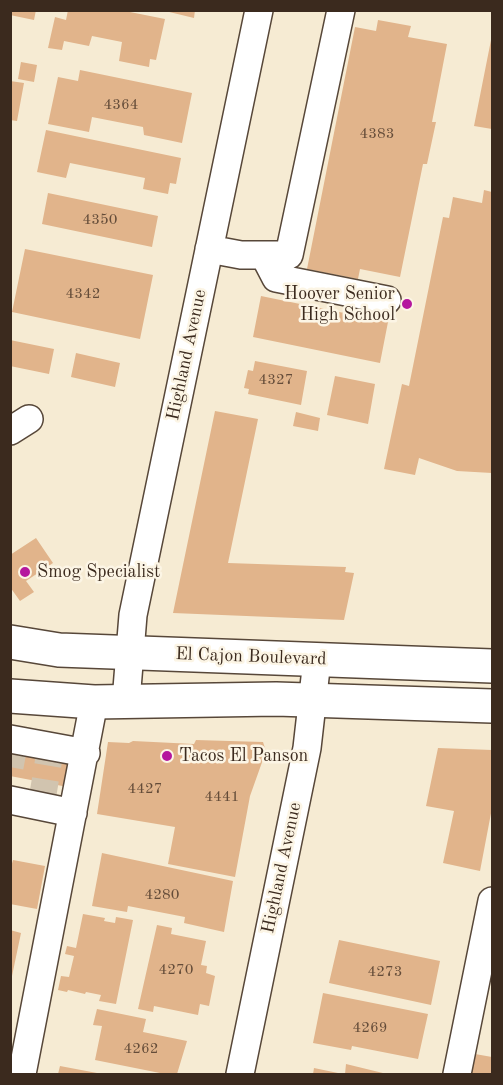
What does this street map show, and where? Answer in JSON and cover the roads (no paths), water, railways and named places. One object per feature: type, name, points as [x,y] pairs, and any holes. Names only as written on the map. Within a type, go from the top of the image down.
[{"type":"main road","name":"El Cajon Boulevard","points":[[10,642],[59,650],[492,666]]},
{"type":"main road","points":[[12,703],[312,700],[492,706]]},
{"type":"street","name":"Highland Avenue","points":[[126,701],[133,615],[259,10]]},
{"type":"street","points":[[209,249],[241,255],[289,255],[341,10]]},
{"type":"street","points":[[264,255],[276,278],[387,300]]},
{"type":"street","name":"Highland Avenue","points":[[240,1074],[307,748],[317,660]]},
{"type":"street","points":[[22,1074],[86,753],[94,702]]},
{"type":"street","points":[[10,739],[86,753]]},
{"type":"street","points":[[10,800],[73,813]]},
{"type":"street","points":[[457,1074],[492,901]]},
{"type":"tunnel","points":[[10,767],[15,740]]},
{"type":"tunnel","points":[[41,806],[51,746]]},
{"type":"place","name":"Hoover Senior High School","points":[[407,304]]},
{"type":"place","name":"Smog Specialist","points":[[25,572]]},
{"type":"place","name":"Tacos El Panson","points":[[167,756]]}]
